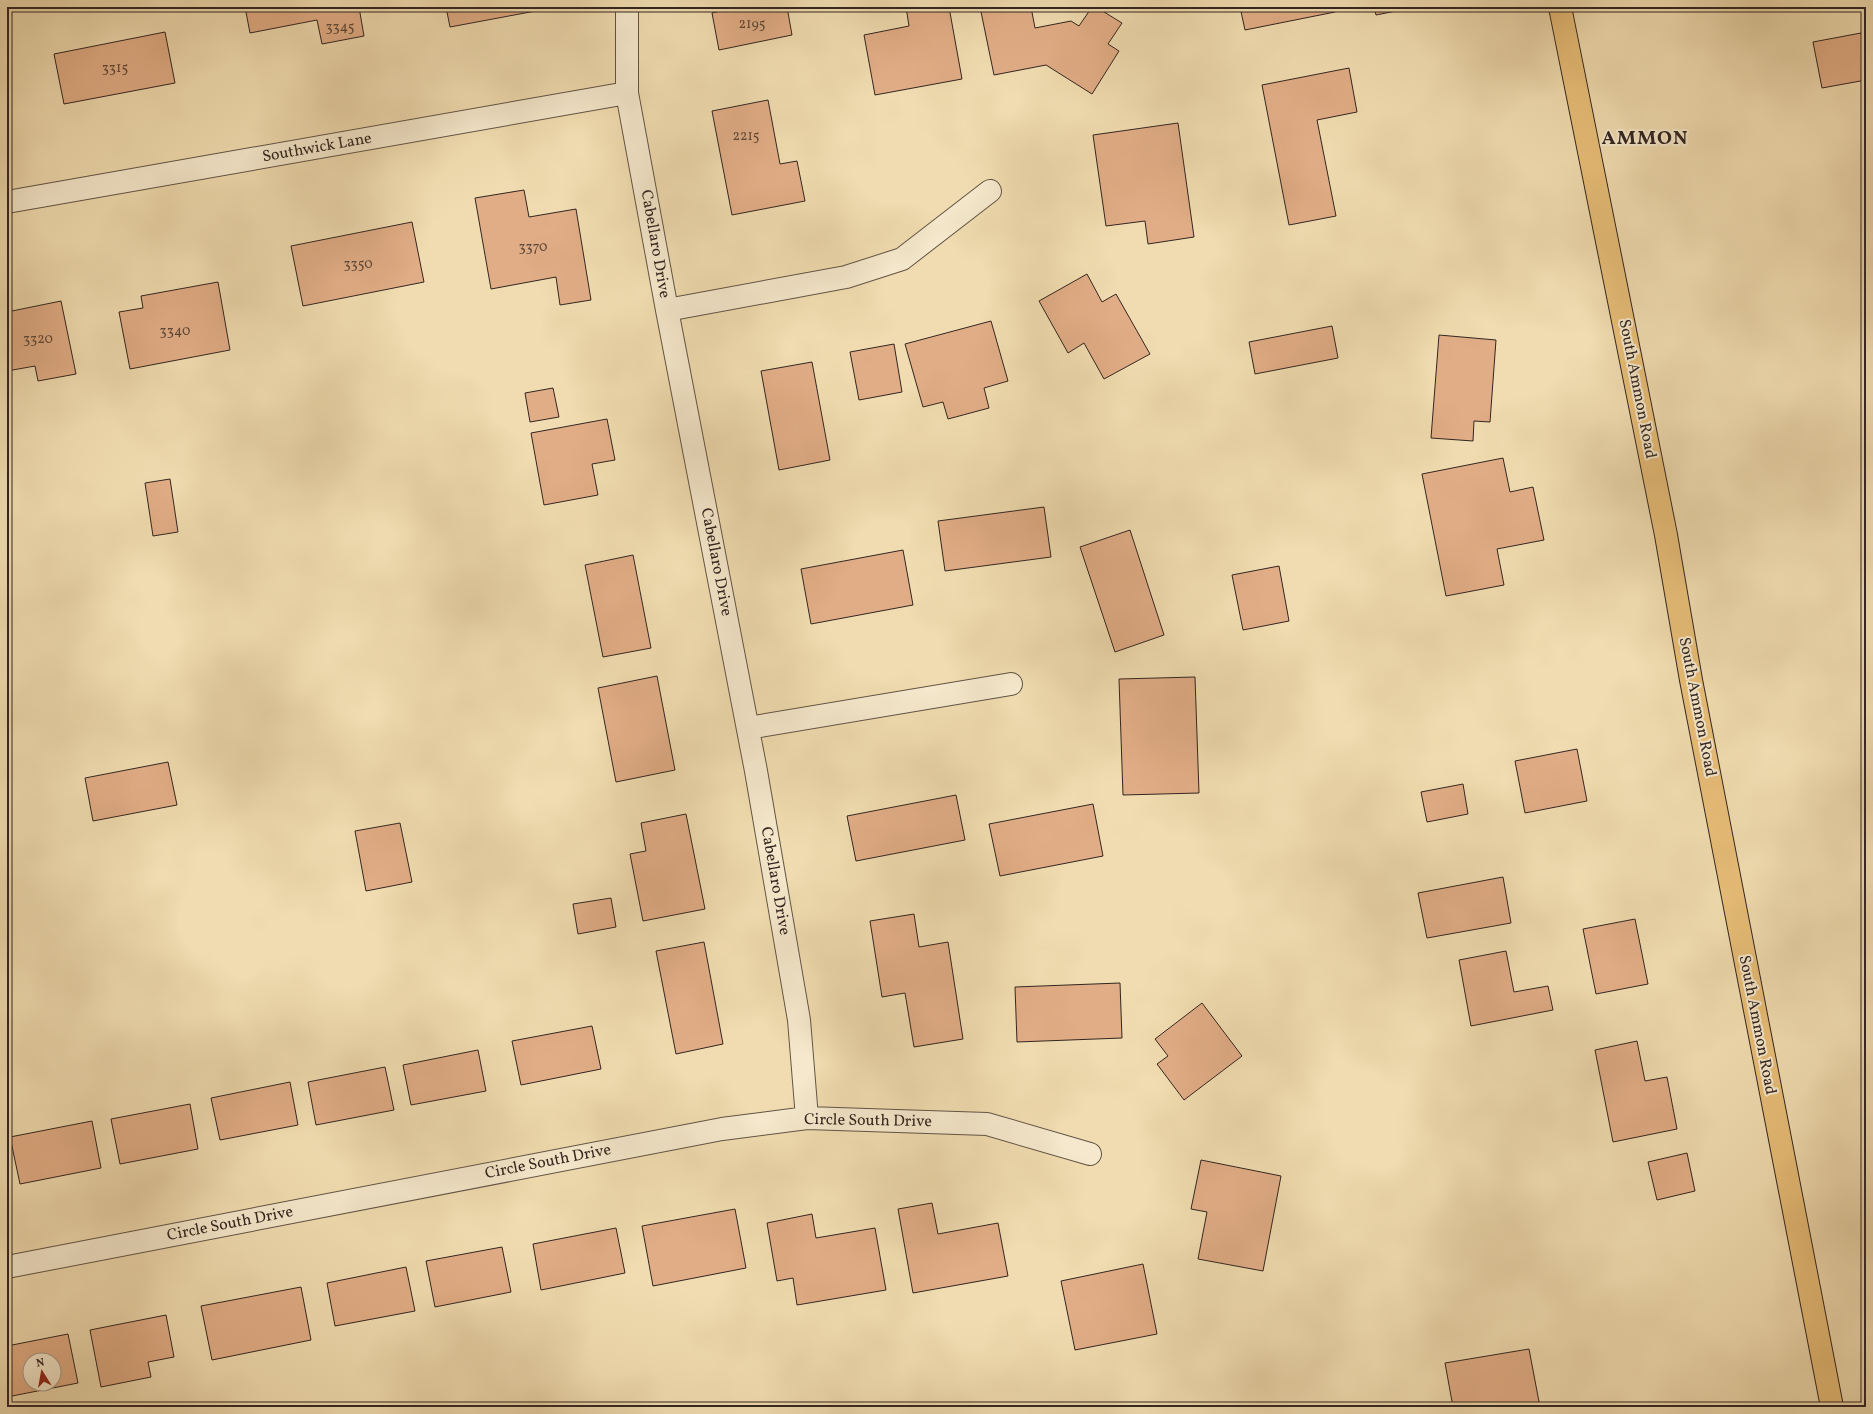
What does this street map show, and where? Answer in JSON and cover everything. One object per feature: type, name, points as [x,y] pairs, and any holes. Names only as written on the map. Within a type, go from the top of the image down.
[{"type":"main road","name":"South Ammon Road","points":[[1560,7],[1666,535],[1692,688],[1832,1407]]},
{"type":"street","name":"Cabellaro Drive","points":[[627,7],[627,93],[667,310],[748,728],[800,1020],[807,1118]]},
{"type":"street","name":"Southwick Lane","points":[[7,202],[627,93]]},
{"type":"street","points":[[667,310],[846,277],[902,259],[990,191]]},
{"type":"street","points":[[748,728],[1011,684]]},
{"type":"street","name":"Circle South Drive","points":[[7,1267],[722,1129],[807,1118],[987,1124],[1090,1154]]},
{"type":"building","points":[[245,7],[359,7],[364,36],[322,44],[317,20],[250,33]]},
{"type":"building","points":[[446,7],[557,7],[450,27]]},
{"type":"building","points":[[728,7],[787,7],[792,35],[719,50],[712,13],[728,9]]},
{"type":"building","points":[[906,7],[949,7],[962,79],[875,95],[864,35],[909,26]]},
{"type":"building","points":[[980,7],[1031,7],[1035,28],[1071,21],[1079,26],[1092,7],[1096,7],[1122,23],[1108,44],[1119,51],[1092,94],[1046,65],[994,75]]},
{"type":"building","points":[[1240,7],[1334,7],[1335,12],[1245,30]]},
{"type":"building","points":[[1374,7],[1416,7],[1376,15]]},
{"type":"building","points":[[165,32],[175,83],[64,104],[54,54]]},
{"type":"building","points":[[1861,33],[1866,60],[1866,80],[1822,88],[1813,42]]},
{"type":"building","points":[[1349,68],[1357,112],[1317,120],[1336,216],[1289,225],[1262,85]]},
{"type":"building","points":[[768,100],[780,164],[797,161],[805,201],[732,215],[712,111]]},
{"type":"building","points":[[1178,123],[1194,237],[1148,244],[1145,221],[1106,226],[1093,135]]},
{"type":"building","points":[[524,190],[529,217],[576,209],[591,300],[560,305],[556,277],[491,289],[475,198]]},
{"type":"building","points":[[412,222],[424,282],[303,306],[291,246]]},
{"type":"building","points":[[1087,274],[1102,302],[1116,294],[1150,354],[1104,379],[1084,343],[1068,353],[1039,301]]},
{"type":"building","points":[[218,282],[230,350],[130,369],[119,312],[143,308],[141,296]]},
{"type":"building","points":[[61,301],[76,374],[38,381],[35,366],[7,371],[7,312]]},
{"type":"building","points":[[991,321],[1008,381],[984,388],[989,408],[948,419],[943,402],[923,407],[905,344]]},
{"type":"building","points":[[1332,326],[1338,358],[1255,374],[1249,342]]},
{"type":"building","points":[[1439,335],[1496,340],[1490,422],[1474,421],[1473,441],[1431,438]]},
{"type":"building","points":[[894,344],[902,392],[859,400],[850,352]]},
{"type":"building","points":[[812,362],[830,460],[779,470],[761,371]]},
{"type":"building","points":[[553,388],[559,417],[530,422],[525,393]]},
{"type":"building","points":[[607,419],[615,460],[592,464],[598,495],[544,505],[531,433]]},
{"type":"building","points":[[1503,458],[1510,492],[1533,487],[1544,540],[1497,549],[1504,585],[1446,596],[1422,474]]},
{"type":"building","points":[[170,479],[178,532],[153,536],[145,483]]},
{"type":"building","points":[[1044,507],[1051,557],[945,571],[938,521]]},
{"type":"building","points":[[1130,530],[1164,635],[1115,652],[1080,547]]},
{"type":"building","points":[[903,550],[913,605],[811,624],[801,569]]},
{"type":"building","points":[[633,555],[651,648],[603,657],[585,565]]},
{"type":"building","points":[[1279,566],[1289,621],[1243,630],[1232,575]]},
{"type":"building","points":[[657,676],[675,770],[616,782],[598,688]]},
{"type":"building","points":[[1195,677],[1199,793],[1123,795],[1119,679]]},
{"type":"building","points":[[1577,749],[1587,801],[1525,813],[1515,761]]},
{"type":"building","points":[[168,762],[177,805],[93,821],[85,778]]},
{"type":"building","points":[[1463,784],[1468,814],[1427,822],[1421,792]]},
{"type":"building","points":[[956,795],[965,840],[856,861],[847,816]]},
{"type":"building","points":[[1093,804],[1103,856],[1000,876],[989,824]]},
{"type":"building","points":[[686,814],[705,909],[643,921],[630,854],[646,851],[641,823]]},
{"type":"building","points":[[400,823],[412,882],[366,891],[355,831]]},
{"type":"building","points":[[1503,877],[1511,923],[1427,938],[1418,893]]},
{"type":"building","points":[[611,898],[616,927],[578,934],[573,904]]},
{"type":"building","points":[[914,914],[919,947],[948,942],[963,1039],[914,1047],[905,993],[882,997],[870,921]]},
{"type":"building","points":[[1635,919],[1648,984],[1596,994],[1583,929]]},
{"type":"building","points":[[704,942],[723,1044],[676,1054],[656,951]]},
{"type":"building","points":[[1506,951],[1514,992],[1548,986],[1553,1010],[1471,1026],[1459,960]]},
{"type":"building","points":[[1120,983],[1122,1038],[1017,1042],[1015,987]]},
{"type":"building","points":[[1202,1003],[1242,1056],[1184,1100],[1157,1064],[1168,1056],[1155,1039]]},
{"type":"building","points":[[592,1026],[601,1069],[521,1085],[512,1041]]},
{"type":"building","points":[[1637,1041],[1645,1081],[1667,1077],[1677,1129],[1613,1142],[1595,1050]]},
{"type":"building","points":[[478,1050],[486,1091],[411,1105],[403,1065]]},
{"type":"building","points":[[385,1067],[394,1110],[316,1125],[308,1082]]},
{"type":"building","points":[[290,1082],[298,1125],[220,1140],[211,1098]]},
{"type":"building","points":[[190,1104],[198,1149],[120,1164],[111,1119]]},
{"type":"building","points":[[92,1121],[101,1168],[20,1184],[10,1137]]},
{"type":"building","points":[[1687,1153],[1695,1191],[1657,1200],[1648,1162]]},
{"type":"building","points":[[1201,1160],[1281,1176],[1263,1271],[1198,1259],[1207,1212],[1191,1209]]},
{"type":"building","points":[[932,1203],[938,1234],[998,1223],[1008,1276],[913,1293],[898,1209]]},
{"type":"building","points":[[735,1209],[746,1268],[653,1286],[642,1226]]},
{"type":"building","points":[[812,1214],[816,1238],[875,1228],[886,1290],[797,1305],[793,1278],[777,1281],[767,1223]]},
{"type":"building","points":[[616,1228],[625,1273],[541,1290],[533,1244]]},
{"type":"building","points":[[502,1247],[511,1292],[435,1307],[426,1261]]},
{"type":"building","points":[[1143,1264],[1157,1334],[1075,1350],[1061,1281]]},
{"type":"building","points":[[406,1267],[415,1311],[335,1326],[327,1283]]},
{"type":"building","points":[[301,1287],[311,1340],[212,1360],[201,1306]]},
{"type":"building","points":[[166,1315],[174,1357],[148,1362],[151,1377],[101,1387],[90,1330]]},
{"type":"building","points":[[68,1334],[78,1383],[62,1386],[62,1352],[22,1352],[22,1392],[32,1392],[7,1397],[7,1346]]},
{"type":"building","points":[[1529,1349],[1540,1407],[1453,1407],[1445,1363]]},
{"type":"district","name":"AMMON","points":[[1645,139]]}]
